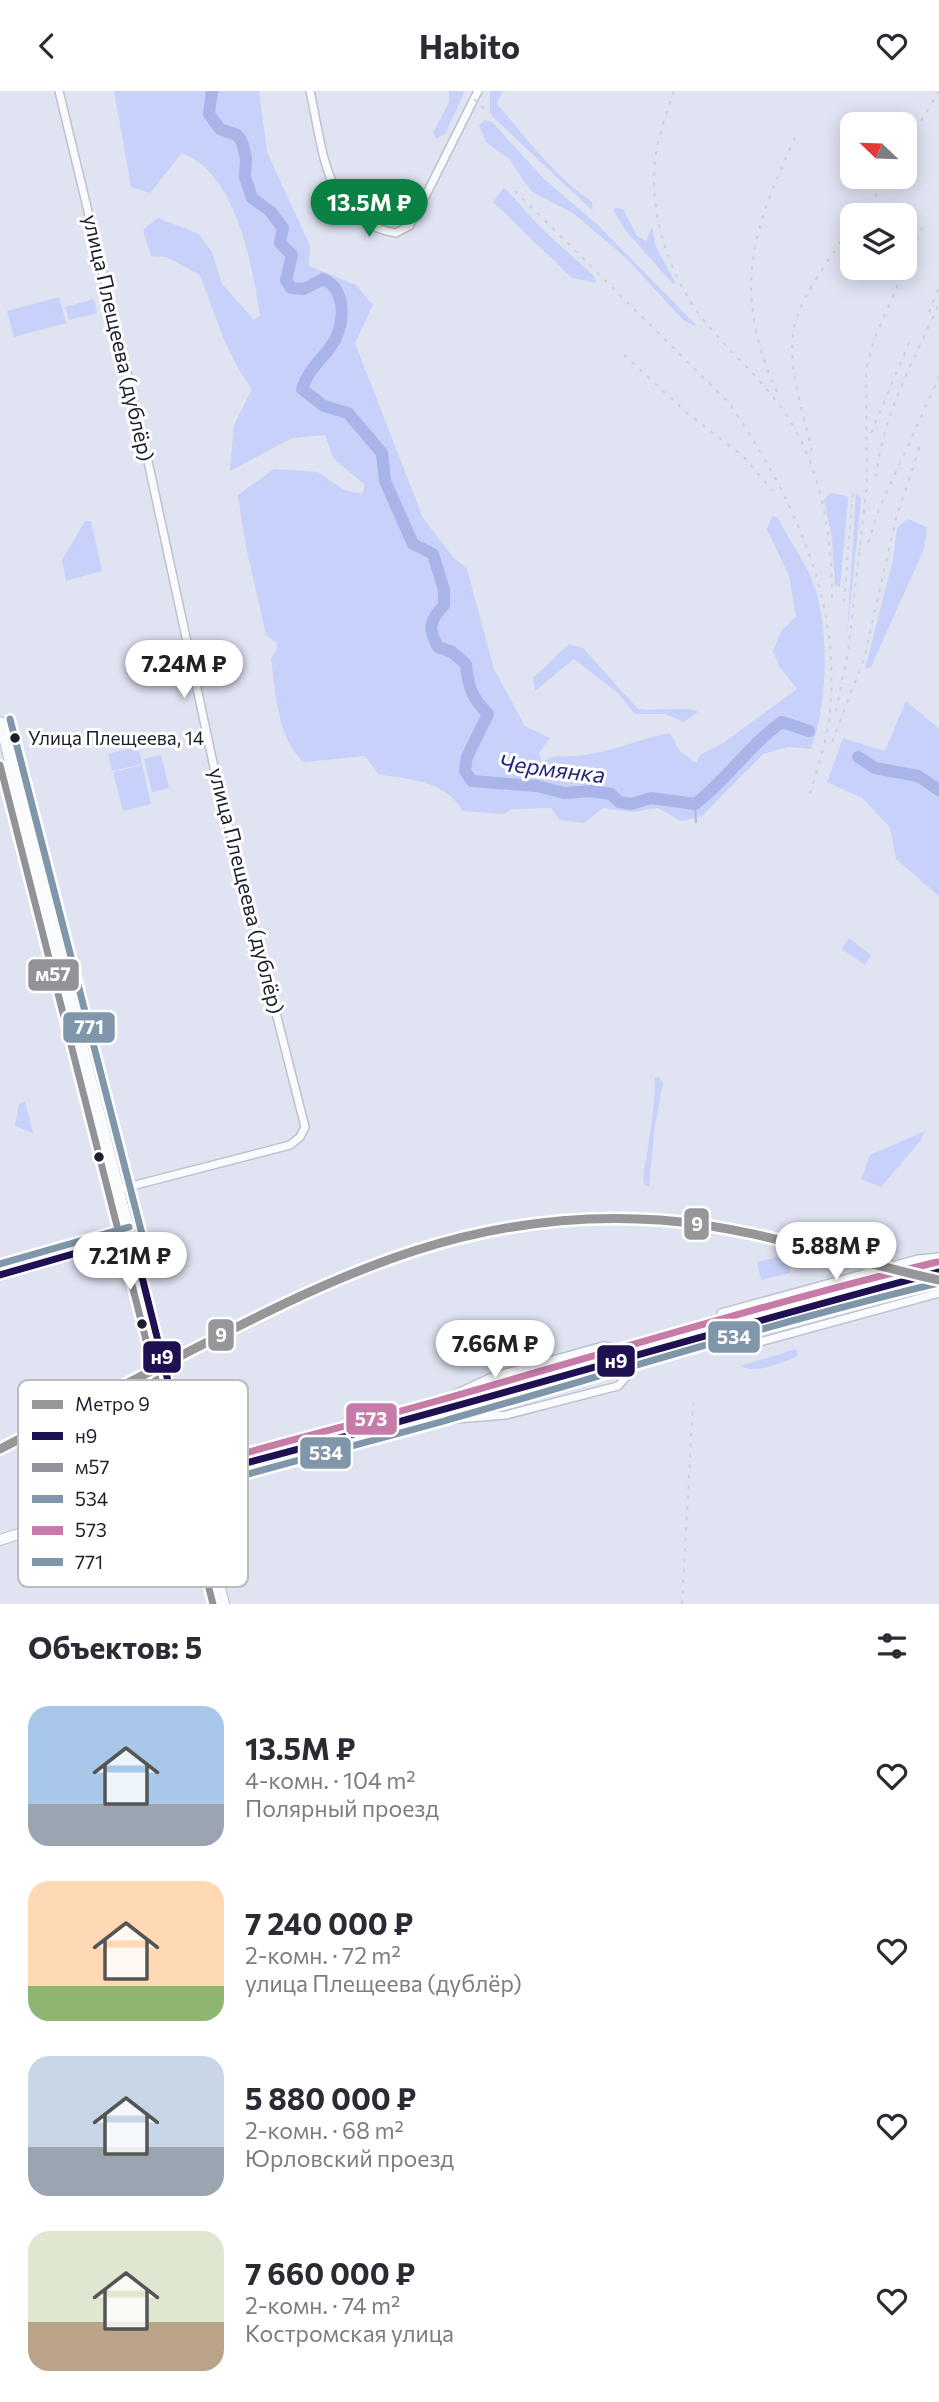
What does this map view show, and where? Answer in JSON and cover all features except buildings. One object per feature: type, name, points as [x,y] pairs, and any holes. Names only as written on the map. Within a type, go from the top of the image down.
[{"type":"main road","points":[[0,722],[168,1380]]},
{"type":"main road","points":[[0,1275],[132,1237]]},
{"type":"main road","points":[[248,1463],[369,1432],[741,1324],[939,1272]]},
{"type":"main road","points":[[0,1540],[18,1534]]},
{"type":"main road","points":[[220,1587],[224,1604]]},
{"type":"street","name":"улица Плещеева (дублёр)","points":[[59,91],[146,452],[217,781],[305,1127],[300,1137],[290,1145],[120,1189]]},
{"type":"street","points":[[310,91],[330,177],[339,200],[370,225],[396,233],[409,226],[419,209],[478,91]]},
{"type":"street","points":[[939,1257],[918,1259],[721,1313],[718,1336],[724,1346],[746,1346],[939,1293]]},
{"type":"street","points":[[369,1432],[492,1377],[590,1350],[616,1348],[627,1361],[626,1377],[618,1386],[506,1415],[452,1417],[393,1425]]},
{"type":"shaded area","points":[[114,91],[259,91],[267,152],[310,246],[309,266],[356,285],[373,305],[355,343],[423,518],[453,557],[467,569],[494,669],[525,726],[550,738],[539,753],[542,763],[553,757],[597,753],[670,733],[680,751],[696,763],[700,755],[723,743],[797,689],[779,666],[773,651],[782,630],[796,617],[789,576],[767,529],[772,516],[778,518],[805,566],[814,585],[821,613],[825,652],[823,693],[811,749],[788,747],[763,754],[702,816],[681,821],[658,808],[631,812],[603,808],[584,823],[560,820],[551,808],[511,809],[504,814],[463,811],[446,793],[436,787],[378,774],[365,756],[304,762],[288,741],[279,715],[271,659],[277,649],[277,643],[266,635],[245,542],[238,495],[274,469],[318,472],[344,490],[362,494],[365,485],[333,458],[325,435],[292,438],[230,471],[234,425],[252,389],[228,348],[200,275],[167,257],[151,256],[143,230],[158,218],[199,234],[212,252],[222,284],[254,320],[260,315],[246,247],[238,222],[216,180],[201,164],[182,153],[150,193],[131,187]]},
{"type":"shaded area","points":[[449,91],[465,91],[445,134],[436,139],[433,133],[449,102]]},
{"type":"shaded area","points":[[490,91],[502,91],[497,104],[553,169],[592,202],[593,211],[494,118],[490,112]]},
{"type":"shaded area","points":[[485,120],[492,122],[545,180],[599,226],[697,326],[684,321],[626,258],[573,213],[532,192],[509,159],[486,142],[479,125]]},
{"type":"shaded area","points":[[504,187],[540,227],[594,276],[596,283],[572,278],[493,202]]},
{"type":"shaded area","points":[[623,209],[637,236],[646,241],[652,227],[655,245],[675,282],[673,284],[626,231],[613,210]]},
{"type":"shaded area","points":[[59,297],[66,323],[14,337],[7,311]]},
{"type":"shaded area","points":[[94,299],[97,313],[69,320],[65,307]]},
{"type":"shaded area","points":[[830,493],[847,496],[848,500],[840,587],[835,585],[832,538],[824,500]]},
{"type":"shaded area","points":[[856,493],[861,498],[847,635]]},
{"type":"shaded area","points":[[908,519],[927,527],[924,549],[871,667],[865,669],[893,560],[897,528]]},
{"type":"shaded area","points":[[85,521],[91,521],[102,571],[66,581],[62,560]]},
{"type":"shaded area","points":[[569,644],[583,648],[638,709],[687,709],[698,712],[684,722],[665,714],[635,714],[618,693],[574,659],[535,691],[533,678]]},
{"type":"shaded area","points":[[906,701],[939,729],[939,896],[896,859],[890,827],[862,798],[827,782],[843,738],[885,751]]},
{"type":"shaded area","points":[[138,747],[142,764],[112,771],[108,754]]},
{"type":"shaded area","points":[[161,755],[169,788],[152,792],[144,759]]},
{"type":"shaded area","points":[[142,765],[151,804],[123,811],[113,772]]},
{"type":"shaded area","points":[[849,938],[871,955],[865,965],[842,949]]},
{"type":"shaded area","points":[[659,1077],[663,1083],[654,1132],[649,1186],[645,1186],[643,1178],[653,1115],[655,1078]]},
{"type":"shaded area","points":[[25,1102],[33,1133],[15,1126],[19,1104]]},
{"type":"shaded area","points":[[925,1131],[921,1140],[881,1187],[861,1179],[870,1155]]},
{"type":"shaded area","points":[[858,1245],[862,1261],[831,1270],[826,1252]]},
{"type":"shaded area","points":[[786,1255],[790,1273],[761,1280],[757,1262]]},
{"type":"shaded area","points":[[796,1349],[798,1356],[778,1364],[754,1369],[741,1366]]},
{"type":"waterway","name":"Чермянка","points":[[212,91],[209,114],[220,129],[237,135],[242,142],[246,158],[245,177],[252,198],[270,211],[283,228],[280,243],[292,255],[286,280],[291,288],[304,289],[323,279],[336,289],[339,296],[342,313],[336,338],[302,389],[324,406],[348,413],[382,453],[385,481],[413,544],[433,554],[444,590],[444,605],[433,620],[432,635],[438,647],[452,652],[466,664],[472,692],[488,714],[467,757],[465,771],[472,781],[537,786],[564,793],[591,791],[611,794],[619,802],[631,804],[651,798],[695,804],[782,722],[809,731]]},
{"type":"waterway","name":"Чермянка","points":[[858,757],[875,768],[918,776],[939,790]]},
{"type":"waterway","points":[[695,804],[696,822]]},
{"type":"railway","points":[[674,91],[660,135],[655,162],[656,207],[666,251],[697,312],[772,396],[801,441],[811,463],[824,509],[832,604]]},
{"type":"railway","points":[[917,128],[939,91]]},
{"type":"railway","points":[[474,99],[484,109]]},
{"type":"railway","points":[[777,392],[763,357],[755,324],[751,293],[753,263],[767,203],[795,138]]},
{"type":"railway","points":[[871,203],[880,189]]},
{"type":"railway","points":[[515,191],[729,403],[752,438],[792,511],[819,588],[828,628],[831,669],[827,733],[808,799]]},
{"type":"railway","points":[[836,711],[848,652],[867,484],[866,370],[874,340],[924,224]]},
{"type":"railway","points":[[812,451],[795,378],[793,333],[801,306],[840,242]]},
{"type":"railway","points":[[929,312],[939,287]]},
{"type":"railway","points":[[876,477],[879,454],[892,410],[939,304]]},
{"type":"railway","points":[[871,433],[911,338]]},
{"type":"railway","points":[[624,355],[688,414],[743,456],[773,491]]},
{"type":"railway","points":[[868,543],[879,509],[939,377]]},
{"type":"railway","points":[[832,742],[864,659],[896,518],[921,443]]},
{"type":"railway","points":[[844,602],[853,490]]},
{"type":"railway","points":[[682,1604],[693,1403]]},
{"type":"metro line","name":"9","points":[[135,1380],[302,1295],[358,1271],[472,1235],[532,1224],[594,1219],[660,1220],[695,1224],[766,1237],[939,1280]]},
{"type":"metro line","name":"9","points":[[0,1449],[18,1440]]},
{"type":"transit line","name":"771","points":[[10,719],[142,1234]]},
{"type":"transit line","name":"м57","points":[[0,765],[156,1380]]},
{"type":"transit line","name":"771","points":[[0,1264],[129,1227]]},
{"type":"transit line","name":"н9","points":[[132,1237],[168,1380]]},
{"type":"transit line","name":"н9","points":[[0,1275],[132,1237]]},
{"type":"transit line","name":"573","points":[[248,1452],[748,1312],[937,1262]]},
{"type":"transit line","name":"н9","points":[[248,1462],[939,1272]]},
{"type":"transit line","name":"534","points":[[248,1474],[752,1332],[939,1283]]},
{"type":"transit line","name":"м57","points":[[209,1587],[213,1604]]},
{"type":"place","name":"Улица Плещеева, 14","points":[[15,738]]}]
